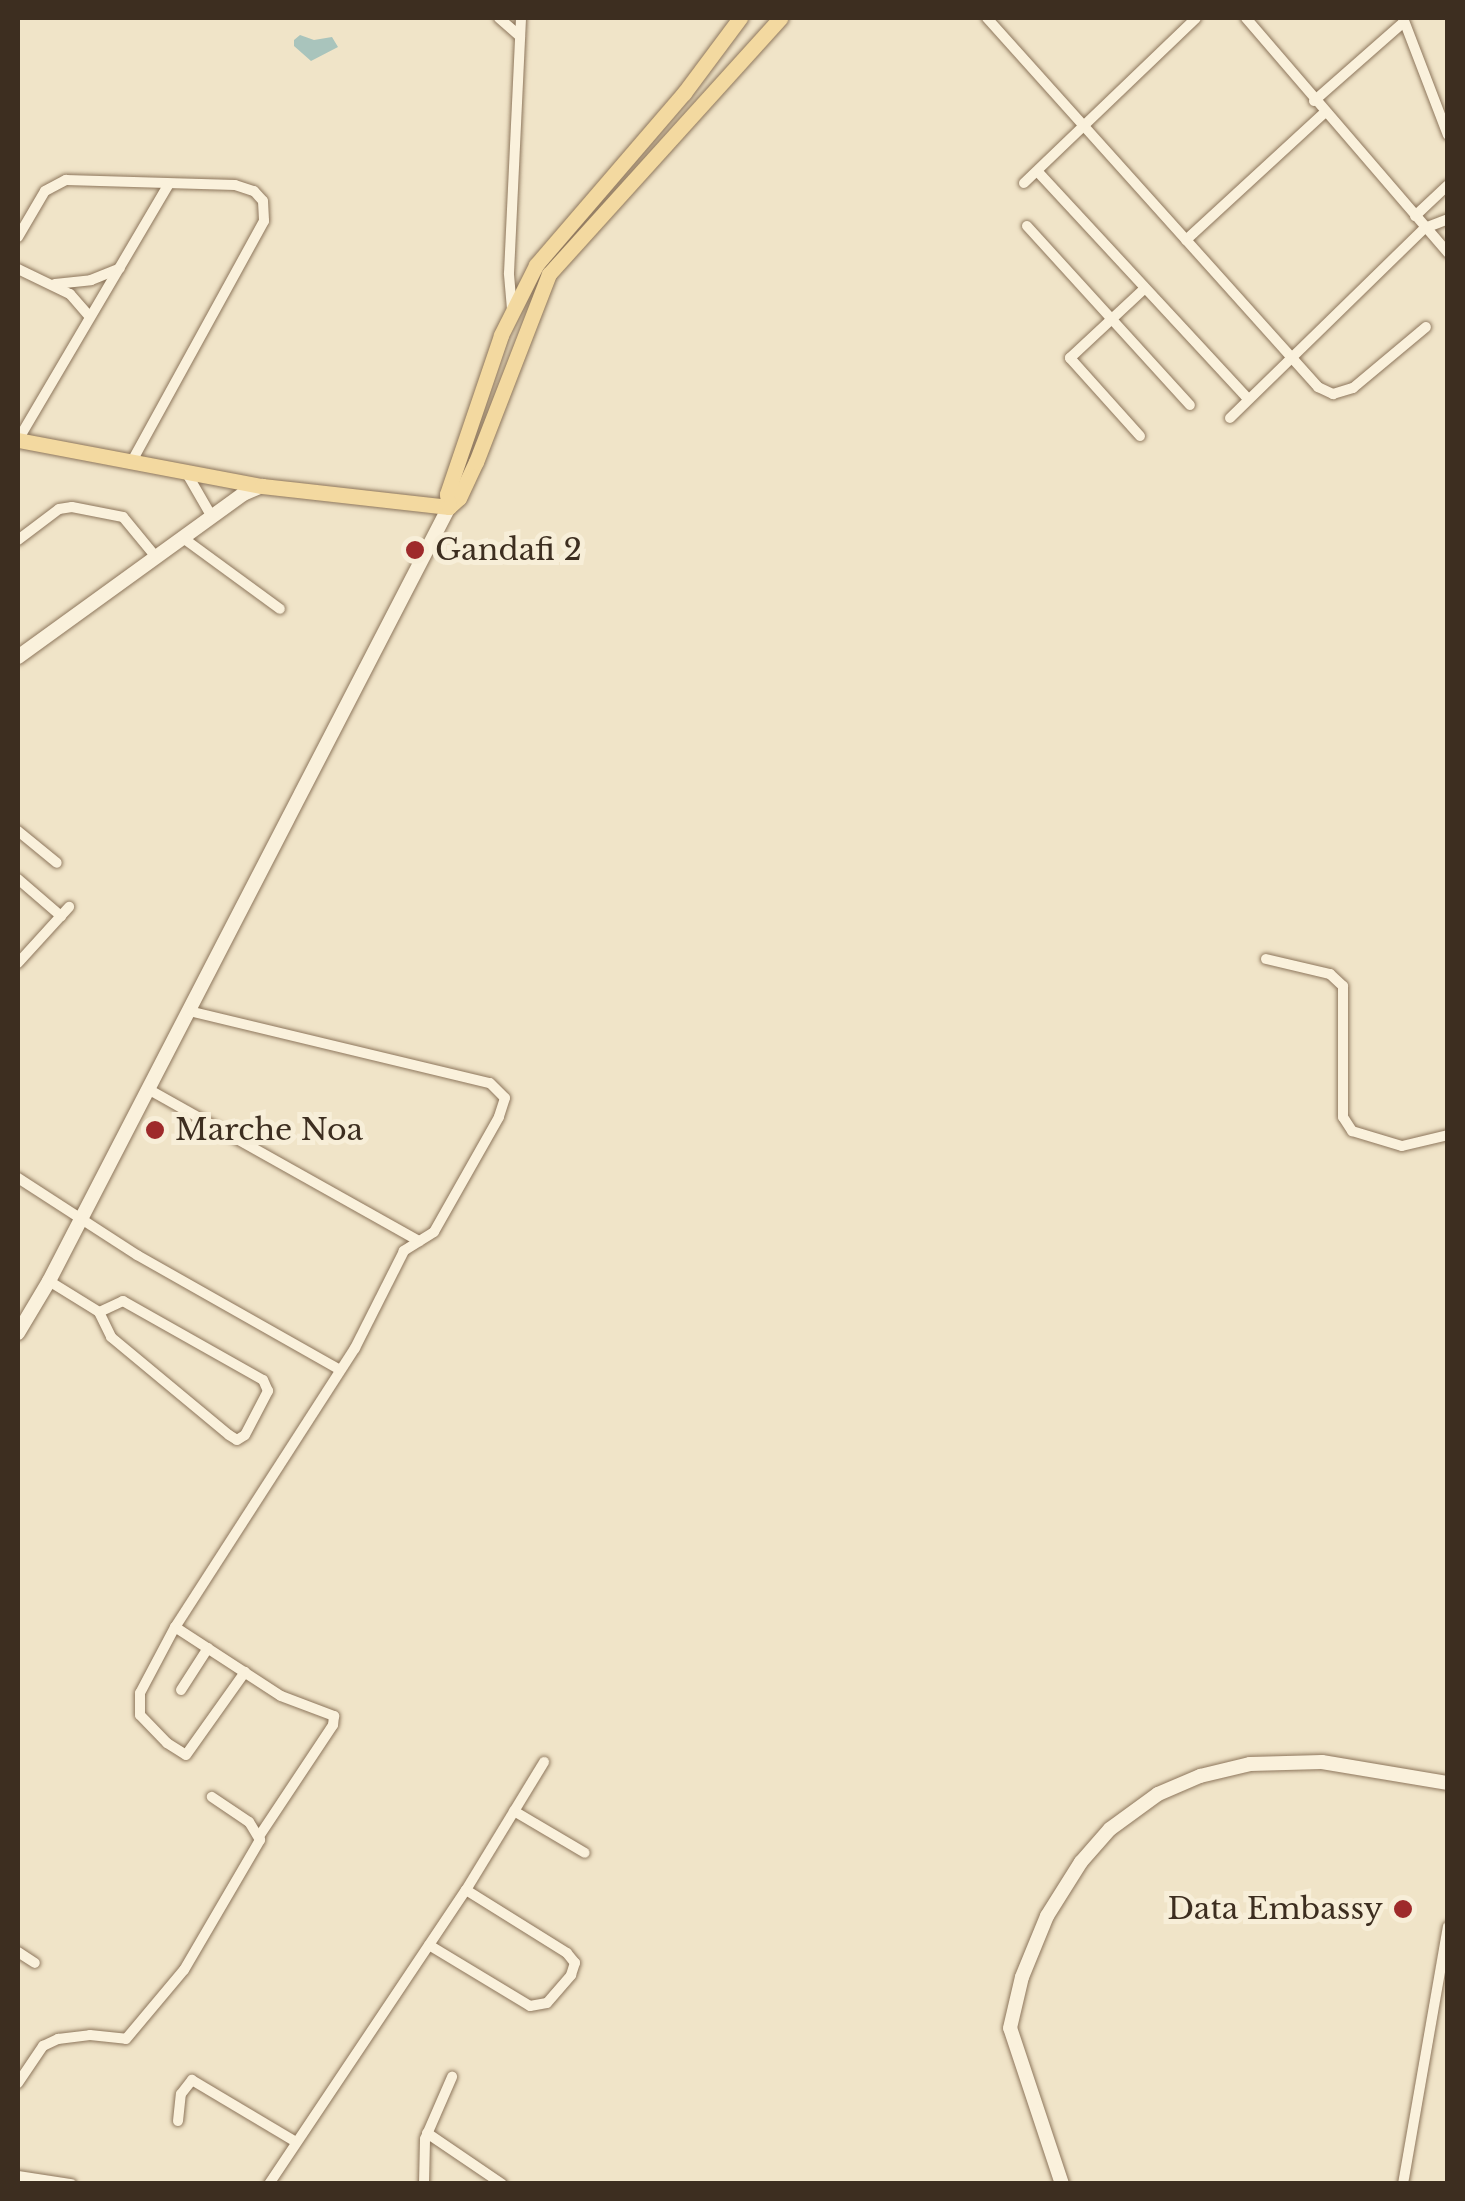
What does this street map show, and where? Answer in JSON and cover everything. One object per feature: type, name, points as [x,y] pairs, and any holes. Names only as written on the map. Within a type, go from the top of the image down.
[{"type":"main road","points":[[18,440],[262,486],[448,507],[458,498],[476,462],[549,274],[780,18]]},
{"type":"main road","points":[[448,507],[448,494],[512,308],[556,238],[684,93],[738,21],[746,36],[757,40]]},
{"type":"street","points":[[500,18],[520,36]]},
{"type":"street","points":[[512,308],[509,273],[521,18]]},
{"type":"street","points":[[988,18],[1318,387],[1343,392],[1426,327]]},
{"type":"street","points":[[1024,183],[1196,18]]},
{"type":"street","points":[[1246,18],[1448,253]]},
{"type":"street","points":[[1314,101],[1404,20],[1448,135]]},
{"type":"street","points":[[1186,240],[1324,113]]},
{"type":"street","points":[[1038,172],[1247,398]]},
{"type":"street","points":[[18,237],[45,190],[59,181],[188,181],[246,188],[263,201],[266,213],[132,461]]},
{"type":"street","points":[[18,440],[169,184]]},
{"type":"street","points":[[1415,216],[1448,185]]},
{"type":"street","points":[[1230,418],[1424,228],[1448,219]]},
{"type":"street","points":[[1027,226],[1190,405]]},
{"type":"street","points":[[18,268],[54,284],[77,300],[89,316]]},
{"type":"street","points":[[54,284],[91,280],[120,268]]},
{"type":"street","points":[[1140,436],[1070,363],[1074,352],[1144,289]]},
{"type":"street","points":[[186,471],[212,517]]},
{"type":"street","points":[[18,658],[212,517],[262,486]]},
{"type":"street","points":[[18,540],[63,507],[120,515],[156,558]]},
{"type":"street","points":[[18,1334],[49,1281],[448,507]]},
{"type":"street","points":[[18,530],[36,526]]},
{"type":"street","points":[[183,538],[280,609]]},
{"type":"street","points":[[18,831],[57,863]]},
{"type":"street","points":[[18,879],[65,912],[18,963]]},
{"type":"street","points":[[1266,959],[1330,974],[1343,986],[1344,1117],[1352,1131],[1402,1146],[1448,1135]]},
{"type":"street","points":[[188,1011],[499,1087],[505,1098],[499,1117],[434,1232],[404,1252],[340,1370],[175,1627],[137,1700],[144,1720],[178,1752],[189,1754],[244,1672]]},
{"type":"street","points":[[148,1089],[419,1241]]},
{"type":"street","points":[[18,1178],[80,1220],[340,1370]]},
{"type":"street","points":[[49,1281],[99,1312],[112,1337],[229,1435],[237,1440],[246,1435],[268,1391],[264,1380],[123,1302],[99,1312]]},
{"type":"street","points":[[18,2083],[43,2046],[58,2039],[90,2035],[126,2039],[134,2031],[194,1956],[260,1835],[335,1721],[332,1714],[281,1696],[175,1627]]},
{"type":"street","points":[[181,1690],[208,1648]]},
{"type":"street","points":[[269,2184],[466,1890],[544,1762]]},
{"type":"street","points":[[1062,2184],[1010,2028],[1038,1934],[1056,1898],[1094,1846],[1128,1814],[1158,1794],[1200,1776],[1250,1764],[1322,1762],[1448,1784]]},
{"type":"street","points":[[212,1797],[229,1806],[260,1835]]},
{"type":"street","points":[[514,1811],[585,1854]]},
{"type":"street","points":[[428,1945],[530,2006],[547,2003],[572,1975],[575,1963],[566,1953],[466,1890]]},
{"type":"street","points":[[1404,2184],[1448,1927]]},
{"type":"street","points":[[18,1952],[35,1963]]},
{"type":"street","points":[[424,2184],[427,2132],[452,2077]]},
{"type":"street","points":[[178,2122],[180,2094],[192,2080],[296,2142]]},
{"type":"street","points":[[427,2132],[502,2184]]},
{"type":"street","points":[[18,2176],[70,2184]]},
{"type":"water","points":[[300,35],[314,40],[332,37],[338,47],[311,61],[294,46]]},
{"type":"place","name":"Gandafi 2","points":[[415,550]]},
{"type":"place","name":"Marche Noa","points":[[155,1130]]},
{"type":"place","name":"Data Embassy","points":[[1403,1909]]}]
